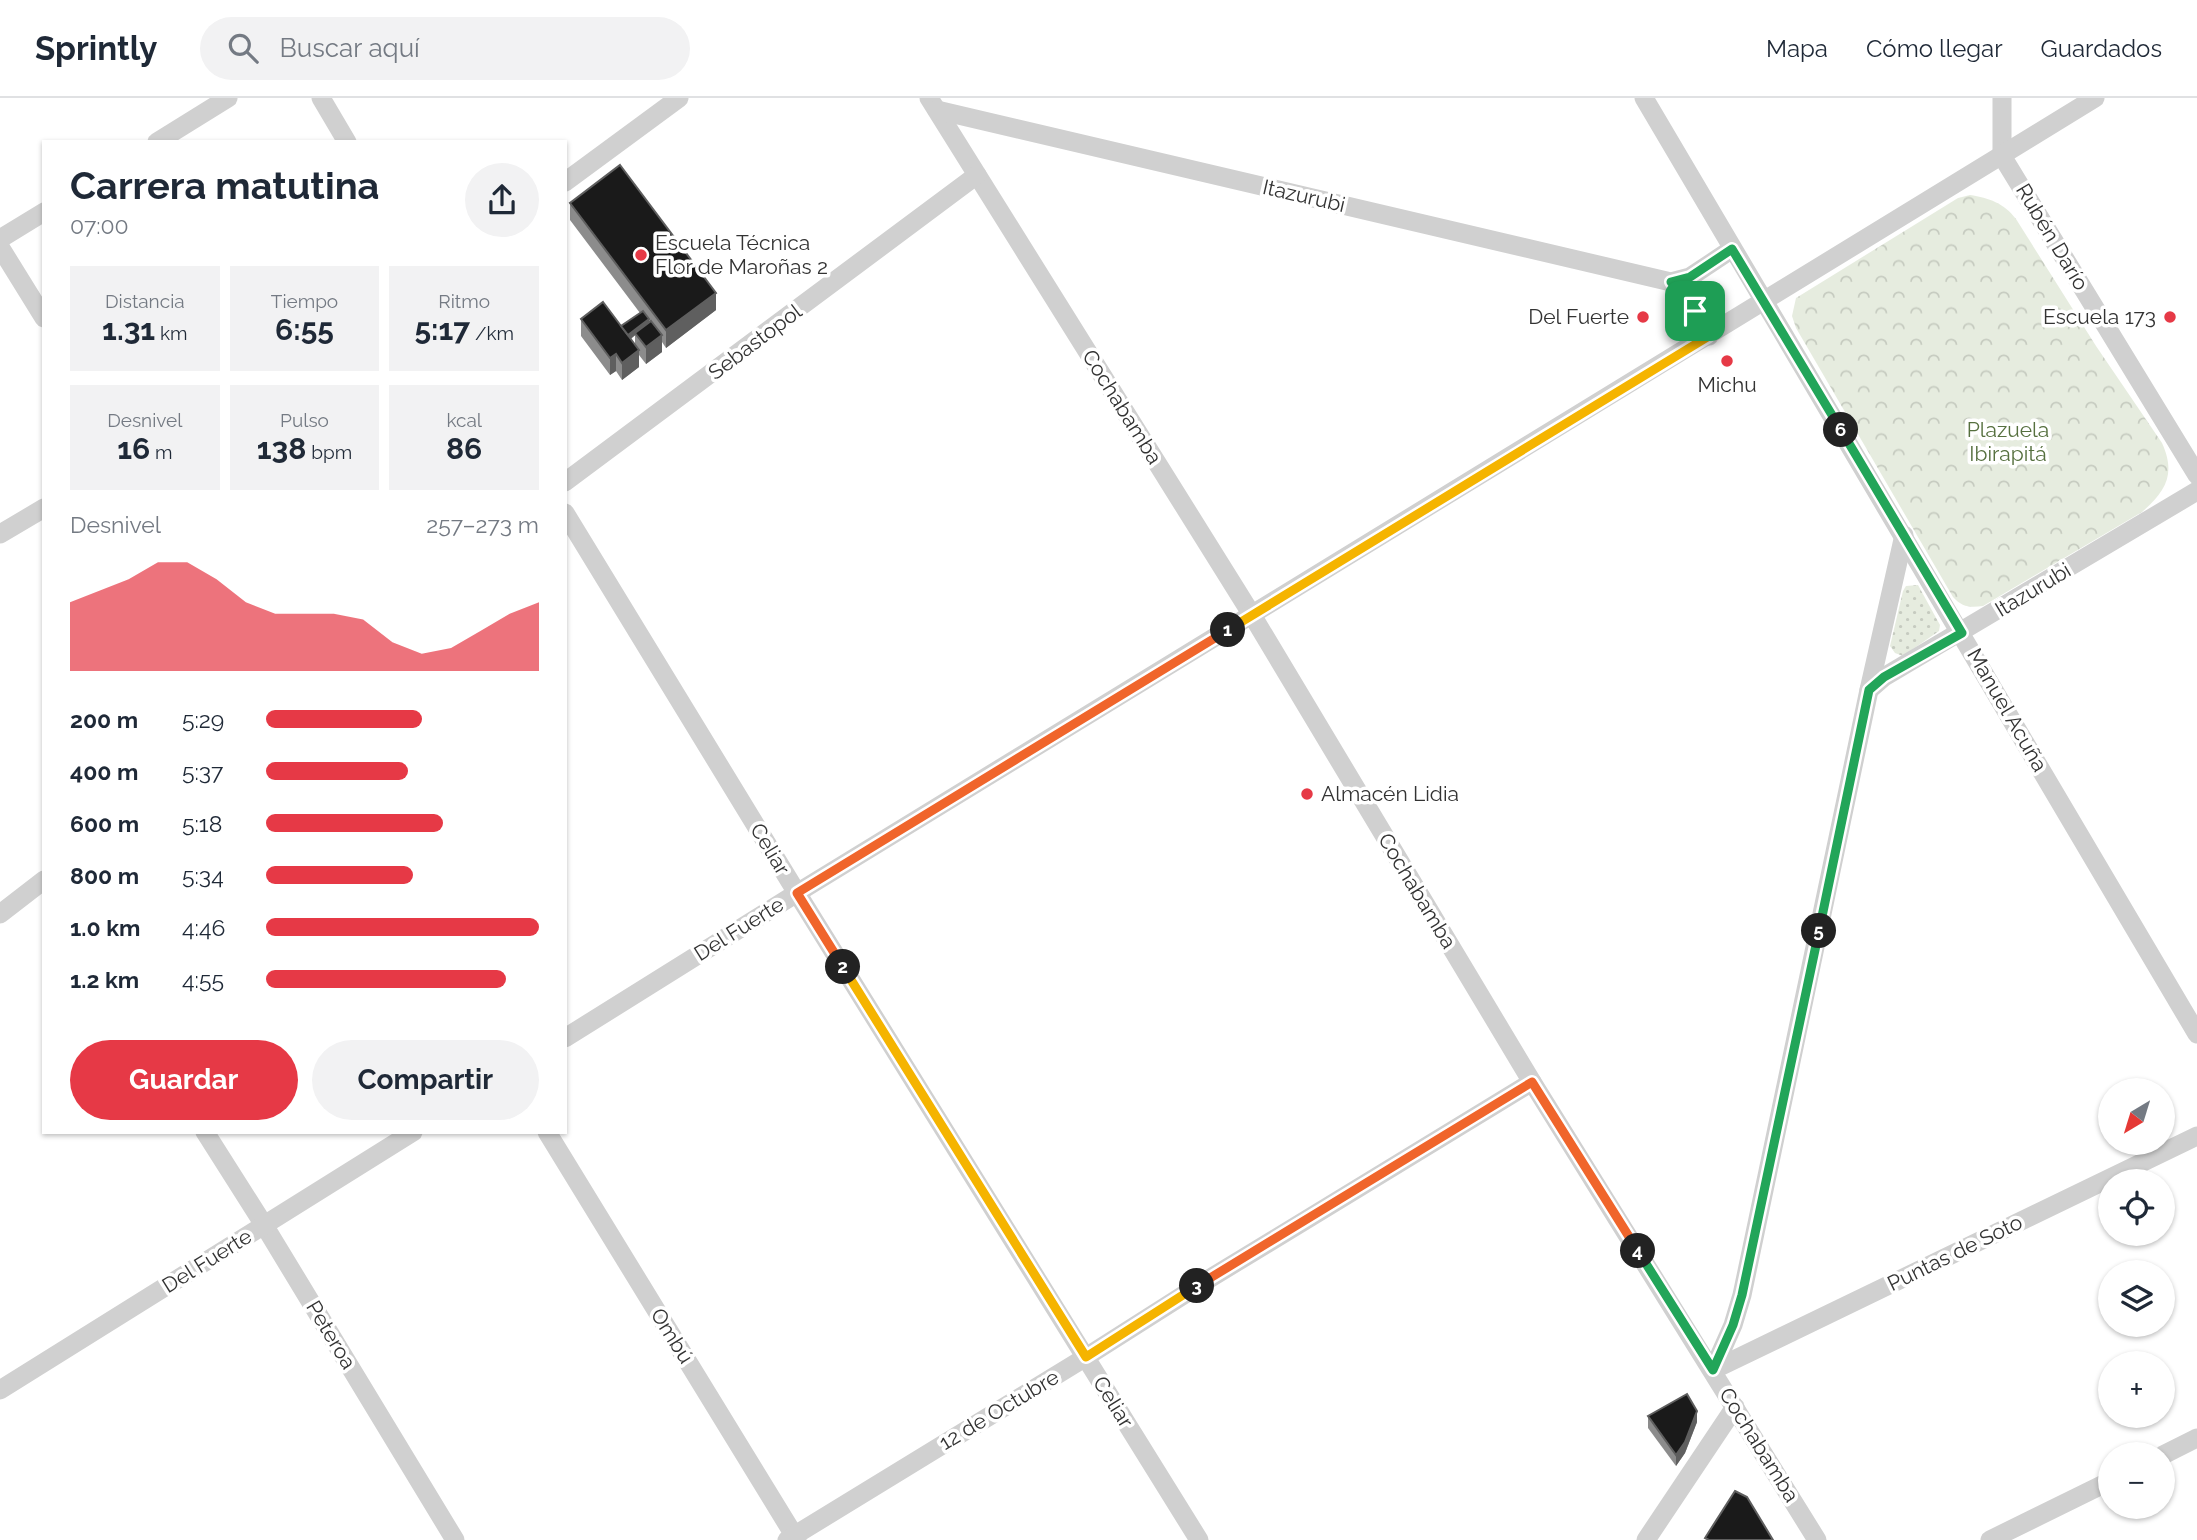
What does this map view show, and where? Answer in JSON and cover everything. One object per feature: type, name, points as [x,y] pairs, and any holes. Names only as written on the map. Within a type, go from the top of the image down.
[{"type":"street","points":[[160,140],[228,98]]},
{"type":"street","points":[[321,98],[346,140]]},
{"type":"street","points":[[567,181],[679,98]]},
{"type":"street","name":"Manuel Acuña","points":[[1644,98],[2197,1034]]},
{"type":"street","points":[[2002,98],[2002,156]]},
{"type":"street","name":"Del Fuerte","points":[[567,1037],[2095,98]]},
{"type":"street","name":"Cochabamba","points":[[938,102],[977,175],[1252,615],[1532,1082],[1817,1540]]},
{"type":"street","name":"Itazurubi","points":[[938,102],[1671,282]]},
{"type":"street","name":"Rubén Darío","points":[[2002,156],[2197,475]]},
{"type":"street","name":"Sebastopol","points":[[567,481],[977,175]]},
{"type":"street","points":[[0,239],[42,213]]},
{"type":"street","points":[[0,247],[42,315]]},
{"type":"street","points":[[1709,336],[1690,303],[1671,282],[1690,277],[1732,249]]},
{"type":"street","name":"Itazurubi","points":[[1869,690],[1884,677],[2197,491]]},
{"type":"street","points":[[0,534],[42,509]]},
{"type":"street","name":"Celiar","points":[[567,516],[797,893],[1199,1540]]},
{"type":"street","points":[[1713,1370],[1733,1325],[1742,1295],[1904,535]]},
{"type":"street","points":[[0,914],[42,882]]},
{"type":"street","name":"12 de Octubre","points":[[793,1539],[1203,1282],[1532,1082]]},
{"type":"street","name":"Peteroa","points":[[206,1134],[455,1540]]},
{"type":"street","name":"Del Fuerte","points":[[0,1390],[411,1134]]},
{"type":"street","name":"Ombú","points":[[548,1134],[793,1539]]},
{"type":"street","name":"Puntas de Soto","points":[[1713,1370],[2197,1136]]},
{"type":"street","points":[[1646,1540],[1735,1407]]},
{"type":"street","points":[[2175,1449],[2197,1438]]},
{"type":"street","points":[[1990,1540],[2098,1487]]},
{"type":"green space","name":"Plazuela Ibirapitá","points":[[1970,195],[1996,202],[2016,219],[2096,346],[2162,443],[2168,464],[2163,489],[2142,512],[1983,606],[1974,607],[1963,605],[1953,597],[1796,328],[1792,316],[1796,298],[1958,198]]},
{"type":"green space","points":[[1918,585],[1940,625],[1939,631],[1903,656],[1895,653],[1890,646],[1903,591],[1906,586]]},
{"type":"building","points":[[620,165],[716,293],[666,330],[570,203]]},
{"type":"building","points":[[603,302],[639,350],[622,363],[616,354],[610,358],[581,319]]},
{"type":"building","points":[[643,311],[649,319],[628,335],[621,326]]},
{"type":"building","points":[[651,321],[662,335],[646,347],[635,333]]},
{"type":"building","points":[[1687,1394],[1697,1411],[1685,1442],[1676,1455],[1648,1416]]},
{"type":"building","points":[[1735,1491],[1747,1497],[1773,1540],[1705,1538]]},
{"type":"place","name":"Escuela Técnica Flor de Maroñas 2","points":[[641,255]]},
{"type":"place","name":"Del Fuerte","points":[[1643,317]]},
{"type":"place","name":"Escuela 173","points":[[2170,317]]},
{"type":"place","name":"Michu","points":[[1727,361]]},
{"type":"place","name":"Almacén Lidia","points":[[1307,794]]},
{"type":"route","points":[[1732,249],[1962,633],[1884,677],[1869,690],[1742,1295],[1733,1325],[1713,1370],[1532,1082],[1203,1282],[1086,1357],[797,893],[1709,336],[1695,311],[1671,282],[1690,277],[1732,249]]}]
